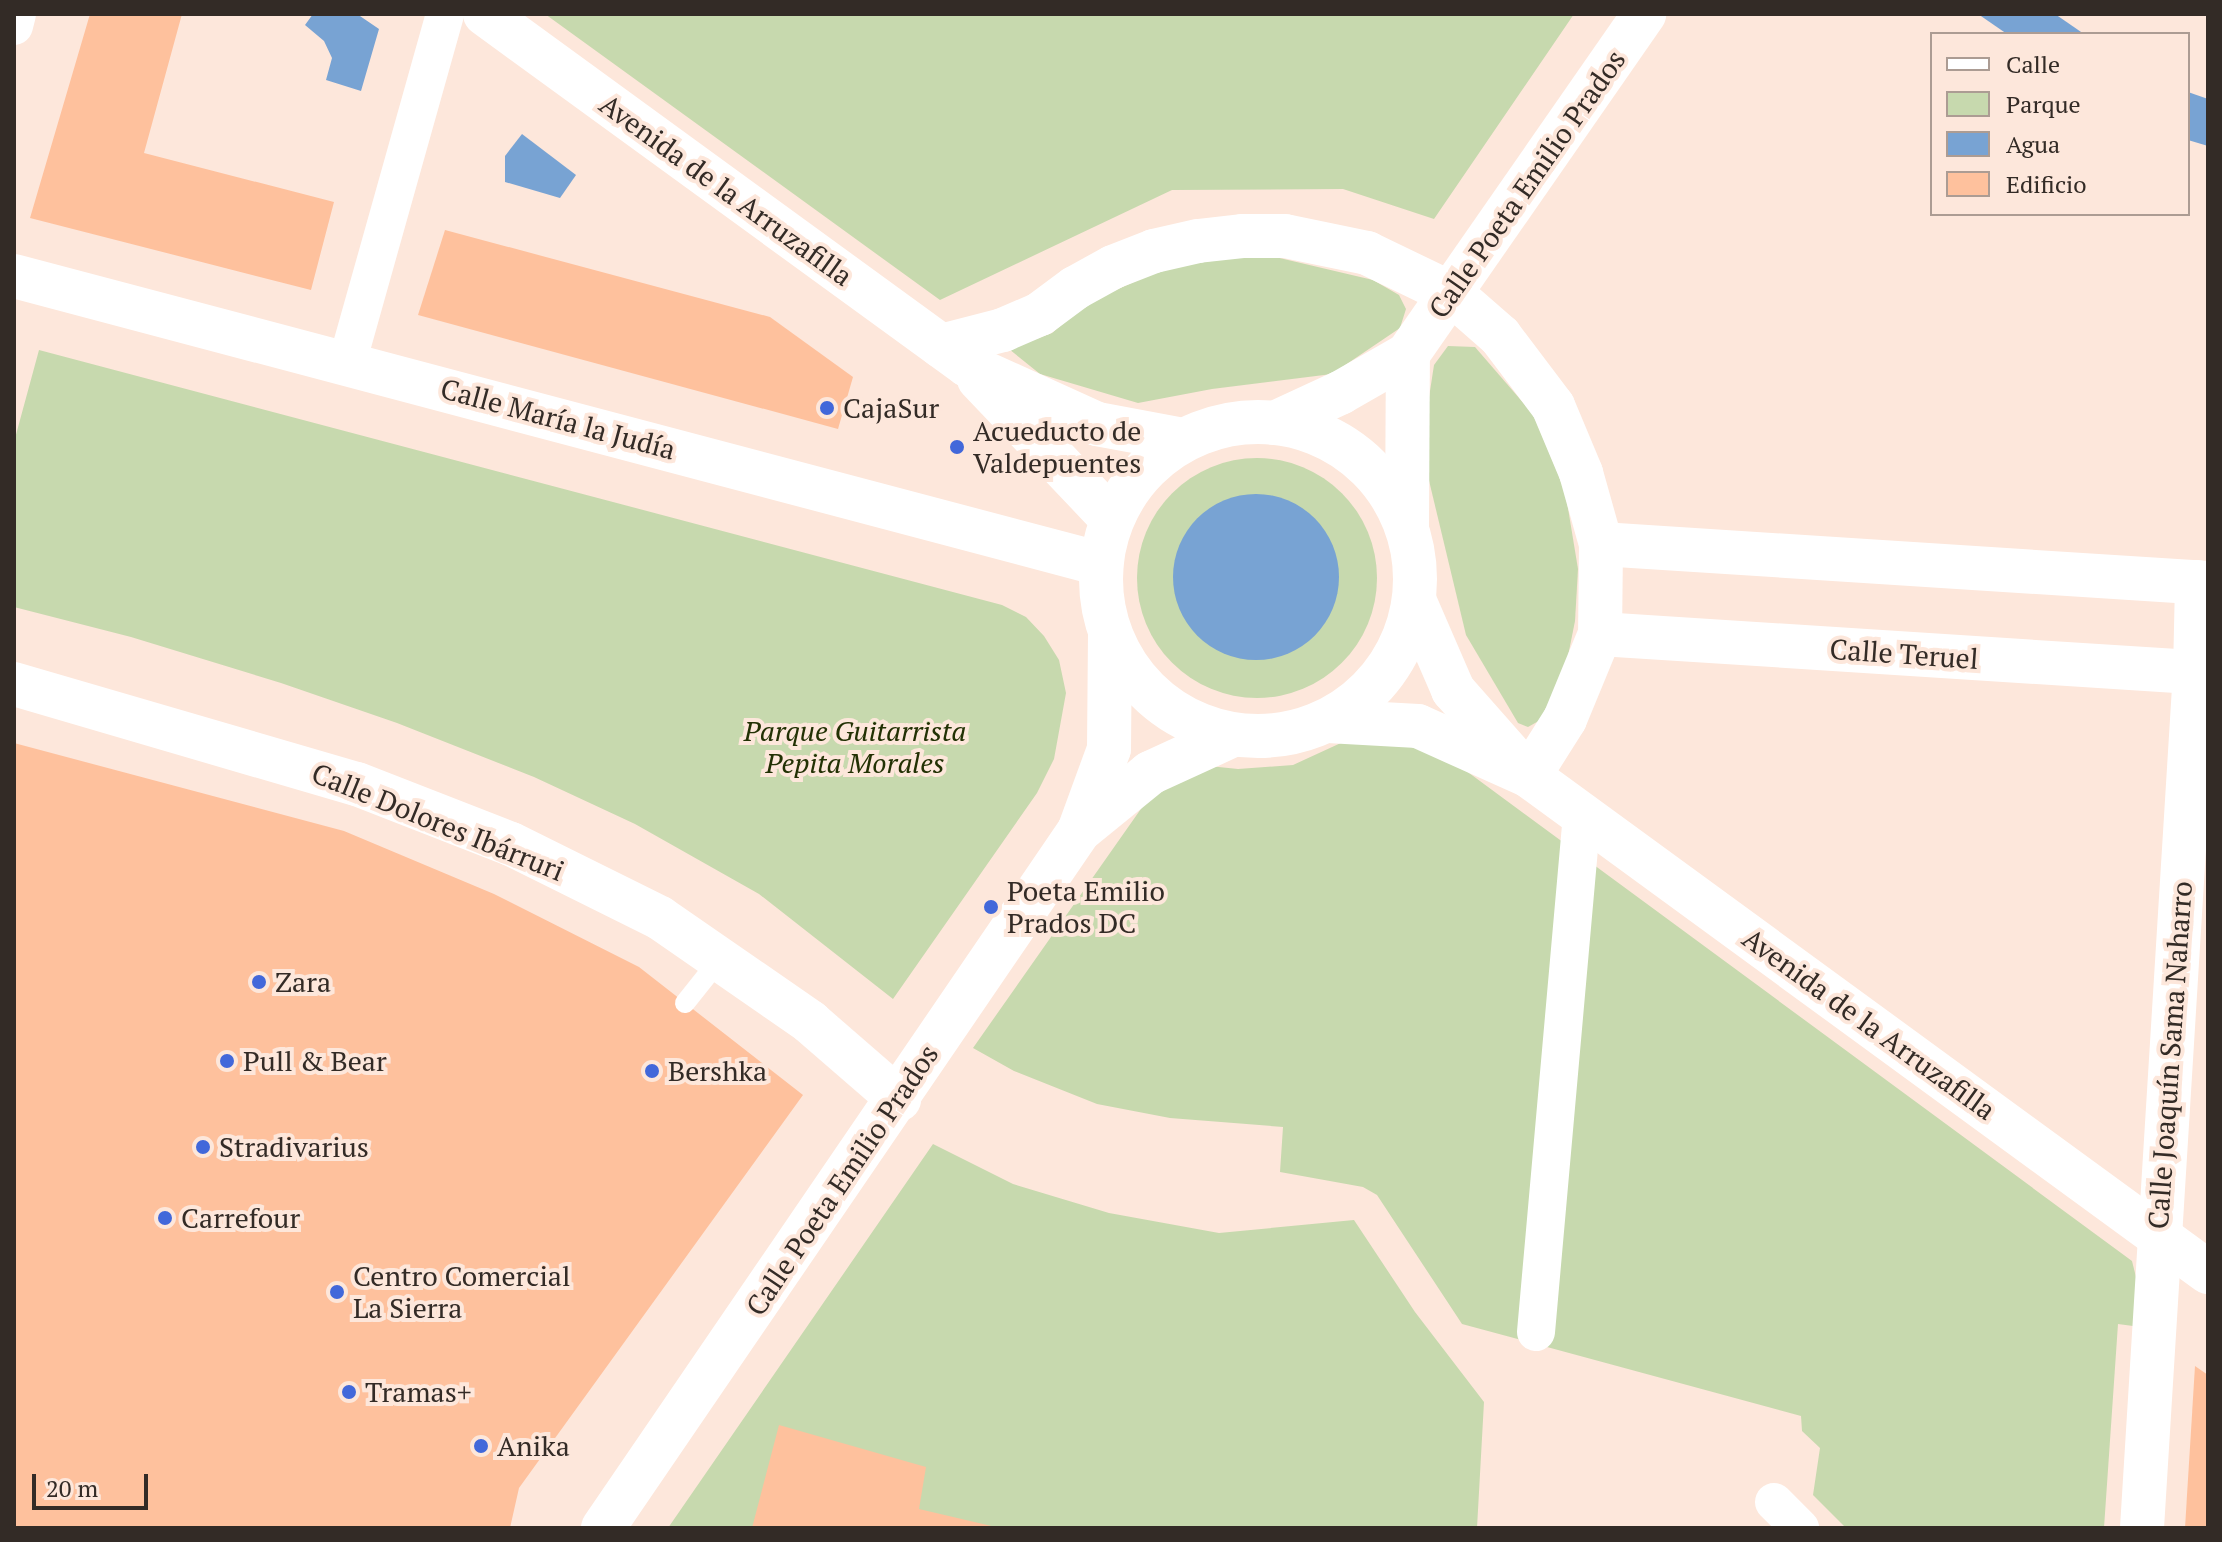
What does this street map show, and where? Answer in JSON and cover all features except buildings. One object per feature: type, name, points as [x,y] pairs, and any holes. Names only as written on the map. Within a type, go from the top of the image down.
[{"type":"main road","name":"Avenida de la Arruzafilla","points":[[485,14],[954,356],[1112,519]]},
{"type":"main road","name":"Calle Poeta Emilio Prados","points":[[1408,354],[1644,14]]},
{"type":"main road","points":[[954,356],[1040,314],[1100,274],[1154,251],[1198,241],[1242,236],[1285,236],[1355,249],[1401,267],[1452,294],[1500,336],[1553,406],[1578,462],[1601,544],[1600,634],[1565,719],[1529,776]]},
{"type":"main road","name":"Calle María la Judía","points":[[14,276],[1101,564]]},
{"type":"main road","points":[[1275,423],[1340,393],[1408,354]]},
{"type":"main road","points":[[1407,528],[1387,488],[1356,456],[1317,434],[1275,423],[1228,424],[1183,440],[1158,456],[1136,478],[1112,519],[1101,564],[1101,600],[1110,635],[1138,683],[1181,717],[1233,735],[1282,736],[1328,721],[1370,692],[1399,651],[1415,602],[1415,565],[1407,528],[1408,354]]},
{"type":"main road","name":"Avenida de la Arruzafilla","points":[[954,356],[1097,424],[1183,440]]},
{"type":"main road","points":[[1601,544],[2203,583]]},
{"type":"main road","name":"Calle Joaquín Sama Naharro","points":[[2142,1528],[2158,1236],[2202,673],[2203,583]]},
{"type":"main road","name":"Avenida de la Arruzafilla","points":[[1415,602],[1453,690],[1529,776]]},
{"type":"main road","name":"Calle Teruel","points":[[1600,634],[2202,673]]},
{"type":"main road","name":"Calle Poeta Emilio Prados","points":[[603,1528],[899,1099],[1079,831],[1109,749],[1110,635]]},
{"type":"main road","name":"Calle Dolores Ibárruri","points":[[14,684],[357,784],[511,844],[660,918],[810,1022],[899,1099]]},
{"type":"main road","name":"Avenida de la Arruzafilla","points":[[1328,721],[1418,726],[1529,776],[2208,1272]]},
{"type":"main road","name":"Calle Poeta Emilio Prados","points":[[1079,831],[1150,773],[1233,735]]},
{"type":"street","points":[[14,26],[17,14]]},
{"type":"street","points":[[347,363],[445,14]]},
{"type":"street","points":[[1536,1332],[1582,815]]},
{"type":"lane","points":[[685,1003],[720,959]]},
{"type":"green space","points":[[545,14],[1574,14],[1434,219],[1343,189],[1172,190],[940,300]]},
{"type":"green space","points":[[1263,254],[1373,280],[1399,295],[1406,309],[1400,328],[1332,374],[1212,389],[1138,403],[1040,374],[1009,349],[1052,333],[1087,303],[1167,267]]},
{"type":"green space","points":[[1448,346],[1475,347],[1533,414],[1565,490],[1578,569],[1575,621],[1565,671],[1544,718],[1528,727],[1518,723],[1466,635],[1426,468],[1428,404],[1434,365]]},
{"type":"green space","name":"Parque Guitarrista Pepita Morales","points":[[39,350],[1002,605],[1026,617],[1044,636],[1059,660],[1066,693],[1054,759],[1037,793],[893,999],[759,894],[635,824],[534,777],[397,723],[281,683],[131,637],[14,607],[14,442]]},
{"type":"green space","points":[[1257,458],[1303,468],[1342,493],[1367,532],[1377,578],[1367,624],[1342,663],[1303,688],[1257,698],[1211,688],[1172,663],[1147,624],[1137,578],[1147,532],[1172,493],[1211,468]]},
{"type":"green space","points":[[1383,732],[1446,756],[2132,1261],[2137,1281],[2133,1326],[2118,1324],[2104,1528],[1846,1528],[1813,1495],[1820,1448],[1802,1431],[1801,1416],[1462,1324],[1377,1195],[1363,1187],[1280,1172],[1283,1127],[1170,1118],[1097,1104],[1014,1071],[973,1048],[1150,796],[1199,765],[1238,769],[1293,765],[1356,736]]},
{"type":"green space","points":[[933,1144],[1013,1184],[1109,1213],[1219,1233],[1354,1220],[1415,1312],[1484,1402],[1477,1528],[668,1528]]},
{"type":"water","points":[[313,14],[357,14],[379,29],[361,91],[326,80],[332,58],[324,41],[305,25]]},
{"type":"water","points":[[1978,14],[2055,14],[2081,32],[2004,32]]},
{"type":"water","points":[[2190,93],[2208,99],[2208,146],[2190,141]]},
{"type":"water","points":[[522,134],[576,175],[560,198],[505,182],[505,156]]},
{"type":"water","points":[[1256,494],[1288,500],[1315,518],[1333,545],[1339,577],[1333,609],[1315,636],[1288,654],[1256,660],[1224,654],[1197,636],[1179,609],[1173,577],[1179,545],[1197,518],[1224,500]]},
{"type":"place","name":"CajaSur","points":[[827,408]]},
{"type":"place","name":"Acueducto de Valdepuentes","points":[[957,447]]},
{"type":"place","name":"Poeta Emilio Prados DC","points":[[991,907]]},
{"type":"place","name":"Zara","points":[[259,982]]},
{"type":"place","name":"Pull & Bear","points":[[227,1061]]},
{"type":"place","name":"Bershka","points":[[652,1071]]},
{"type":"place","name":"Stradivarius","points":[[203,1147]]},
{"type":"place","name":"Carrefour","points":[[165,1218]]},
{"type":"place","name":"Centro Comercial La Sierra","points":[[337,1292]]},
{"type":"place","name":"Tramas+","points":[[349,1392]]},
{"type":"place","name":"Anika","points":[[481,1446]]}]
